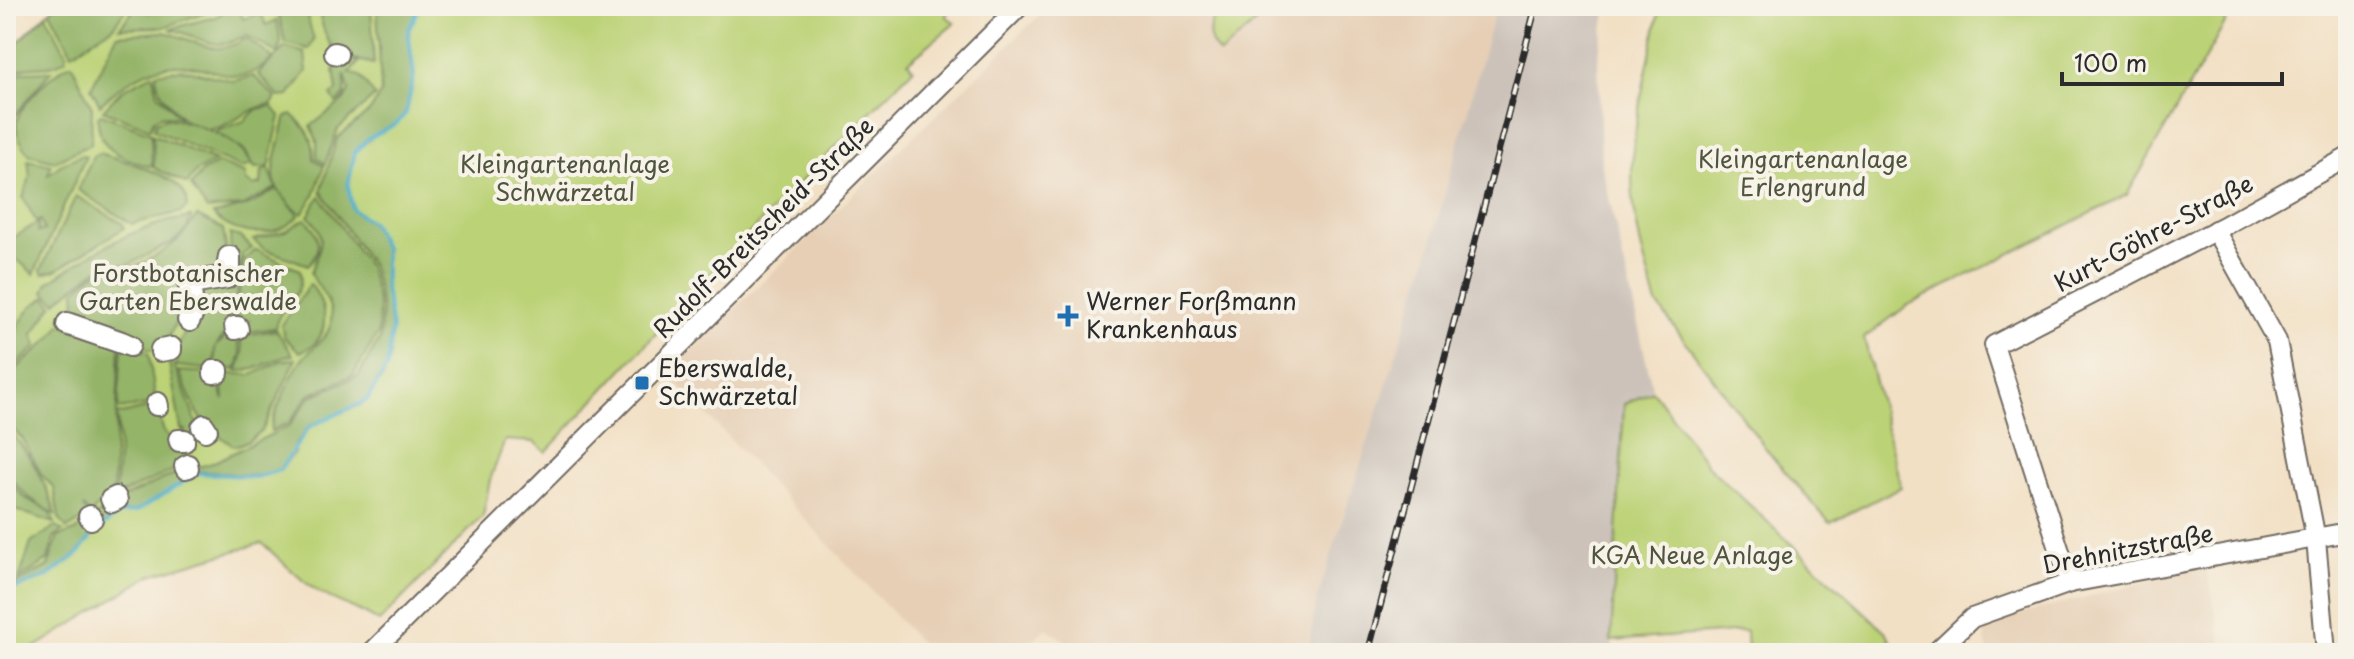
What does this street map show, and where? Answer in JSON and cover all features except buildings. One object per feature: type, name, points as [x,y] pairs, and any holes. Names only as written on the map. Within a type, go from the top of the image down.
[{"type":"street","name":"Rudolf-Breitscheid-Straße","points":[[371,653],[1020,6]]},
{"type":"street","name":"Kurt-Göhre-Straße","points":[[2070,583],[1994,345],[2348,157]]},
{"type":"street","points":[[2215,230],[2277,341],[2316,539],[2326,653]]},
{"type":"street","name":"Drehnitzstraße","points":[[1935,653],[1972,618],[2070,583],[2348,532]]},
{"type":"shaded area","name":"Werner Forßmann Krankenhaus","points":[[1049,6],[1496,6],[1427,259],[1317,599],[1308,653],[1083,653],[1046,628],[1018,653],[930,653],[668,373]]},
{"type":"shaded area","points":[[1496,6],[1607,6],[1598,58],[1601,162],[1653,391],[1624,405],[1612,653],[1308,653],[1317,599],[1427,259]]},
{"type":"shaded area","points":[[2206,566],[2224,653],[1988,653],[1982,624]]},
{"type":"green space","points":[[55,6],[951,6],[946,16],[955,23],[908,62],[913,69],[741,242],[546,452],[534,442],[505,440],[490,480],[483,516],[379,622],[311,587],[262,543],[151,575],[26,653],[6,653],[6,54]]},
{"type":"green space","points":[[55,6],[128,6],[113,27],[72,53],[50,11]]},
{"type":"green space","points":[[137,6],[149,12],[162,6],[222,6],[164,27],[119,28]]},
{"type":"green space","points":[[229,6],[239,6],[235,12],[241,6],[253,6],[240,11],[243,19],[261,13],[266,25],[277,20],[281,43],[277,53],[246,35],[216,44],[170,29],[218,16]]},
{"type":"green space","points":[[277,6],[304,6],[314,40],[309,49],[285,43]]},
{"type":"green space","points":[[317,6],[371,6],[374,64],[347,56],[333,47],[324,32]]},
{"type":"green space","points":[[377,6],[419,6],[409,29],[414,75],[406,111],[396,124],[378,132],[355,152],[348,186],[353,210],[372,223],[386,252],[385,288],[392,333],[389,362],[383,377],[363,404],[311,425],[295,444],[295,452],[281,469],[262,476],[196,471],[192,476],[189,469],[210,464],[289,426],[310,397],[358,376],[380,339],[382,310],[373,268],[321,191],[337,138],[370,111],[381,93]]},
{"type":"green space","points":[[1222,6],[1275,6],[1220,54],[1211,42],[1209,30]]},
{"type":"green space","name":"Kleingartenanlage Erlengrund","points":[[1660,6],[2235,6],[2127,195],[1908,305],[1864,338],[1901,487],[1830,523],[1774,459],[1657,304],[1637,225],[1632,177],[1638,113]]},
{"type":"green space","points":[[46,15],[66,53],[66,59],[51,66],[22,69],[6,79],[6,54]]},
{"type":"green space","points":[[163,32],[214,48],[234,45],[246,38],[273,58],[261,68],[238,76],[194,66],[157,68],[126,83],[100,105],[91,88],[117,35]]},
{"type":"green space","points":[[285,47],[305,53],[307,71],[289,96],[279,97],[258,74]]},
{"type":"green space","points":[[337,55],[359,62],[350,73],[360,76],[375,96],[338,129],[325,164],[317,158],[317,141],[311,126],[344,100],[349,91],[345,74],[343,96],[336,103],[331,95],[337,91],[334,71],[339,61]]},
{"type":"green space","points":[[72,64],[92,108],[91,144],[55,161],[29,154],[17,133],[18,117],[38,89]]},
{"type":"green space","points":[[182,69],[234,81],[254,76],[276,98],[272,104],[259,107],[225,125],[202,129],[176,112],[158,85],[156,73]]},
{"type":"green space","points":[[51,71],[11,120],[13,154],[6,171],[6,86],[22,72]]},
{"type":"green space","points":[[153,74],[158,94],[180,118],[162,115],[154,120],[150,129],[103,110],[122,90]]},
{"type":"green space","points":[[272,106],[280,116],[269,167],[255,168],[245,151],[215,132],[244,121],[257,109]]},
{"type":"green space","points":[[101,114],[151,133],[152,167],[122,156],[107,145],[99,128],[98,116]]},
{"type":"green space","points":[[292,114],[309,134],[314,159],[324,166],[314,196],[302,214],[279,192],[275,181],[274,169],[285,118]]},
{"type":"green space","points":[[165,118],[214,132],[237,147],[252,165],[241,168],[154,130],[156,122]]},
{"type":"green space","points":[[153,135],[215,161],[196,172],[187,184],[154,168]]},
{"type":"green space","points":[[100,153],[168,179],[186,196],[187,207],[181,212],[132,224],[78,190],[93,156]]},
{"type":"green space","points":[[81,155],[86,156],[34,274],[6,250],[6,242],[39,222],[38,232],[44,230],[41,220],[36,221],[23,198],[30,177],[28,160],[51,165],[48,175]]},
{"type":"green space","points":[[218,163],[246,174],[246,181],[253,186],[261,184],[262,171],[269,168],[276,188],[243,206],[207,210],[191,186],[203,171]]},
{"type":"green space","points":[[277,189],[299,216],[278,229],[256,233],[244,231],[213,215],[252,204]]},
{"type":"green space","points":[[76,196],[123,224],[124,228],[56,270],[43,274],[41,270]]},
{"type":"green space","points":[[320,196],[370,269],[379,308],[378,334],[353,375],[309,395],[289,423],[271,431],[278,406],[294,372],[330,327],[328,301],[311,273],[321,236],[308,216]]},
{"type":"green space","name":"Forstbotanischer Garten Eberswalde","points":[[197,216],[223,229],[229,265],[191,280],[184,307],[163,348],[136,346],[122,335],[122,328],[120,341],[61,318],[76,303],[75,291],[90,277],[107,268],[130,268],[154,257],[177,241]]},
{"type":"green space","points":[[191,217],[186,231],[173,242],[128,265],[111,264],[96,270],[56,302],[44,292],[48,283],[116,241],[152,226]]},
{"type":"green space","points":[[305,219],[318,241],[316,253],[308,265],[264,249],[253,240],[285,231]]},
{"type":"green space","points":[[230,234],[241,237],[252,248],[242,255],[233,323],[216,346],[235,329],[241,354],[236,370],[215,366],[215,347],[214,370],[177,366],[177,348],[193,317],[190,290],[220,282],[231,255]]},
{"type":"green space","points":[[256,250],[300,270],[301,280],[296,295],[281,313],[275,328],[239,333],[250,320],[239,326],[236,321],[243,261]]},
{"type":"green space","points":[[310,284],[321,302],[324,321],[318,339],[300,352],[285,338],[281,326]]},
{"type":"green space","points":[[46,297],[53,305],[33,334],[37,346],[12,369],[6,398],[6,343],[31,307]]},
{"type":"green space","points":[[61,324],[120,344],[113,491],[90,515],[83,507],[89,516],[67,529],[59,518],[54,488],[41,474],[23,439],[6,423],[14,371],[52,337]]},
{"type":"green space","points":[[276,330],[293,355],[238,371],[243,352],[240,336]]},
{"type":"green space","points":[[122,345],[149,354],[156,404],[118,409]]},
{"type":"green space","points":[[168,358],[172,359],[202,437],[192,441],[181,429]]},
{"type":"green space","points":[[296,359],[262,431],[247,442],[234,446],[212,430],[199,415],[179,371],[215,373],[224,400],[223,386],[217,373],[252,375],[280,361]]},
{"type":"green space","name":"KGA Neue Anlage","points":[[1653,391],[1710,468],[1887,633],[1896,653],[1747,653],[1746,631],[1611,641],[1624,404]]},
{"type":"green space","points":[[156,406],[164,432],[183,449],[185,465],[115,497],[119,444],[117,415]]},
{"type":"green space","points":[[6,431],[21,445],[36,468],[55,515],[27,496],[7,475]]},
{"type":"green space","points":[[185,469],[184,481],[137,511],[123,512],[116,501]]},
{"type":"green space","points":[[6,478],[25,498],[48,510],[55,523],[6,507]]},
{"type":"green space","points":[[114,502],[120,512],[100,527],[94,522],[99,528],[70,561],[48,576],[6,592],[6,589],[48,566],[58,537],[78,530]]},
{"type":"green space","points":[[55,527],[63,531],[54,538],[48,560],[19,579],[31,543]]},
{"type":"waterway","points":[[6,592],[48,576],[77,555],[94,533],[118,514],[137,511],[198,473],[257,477],[280,470],[309,427],[367,400],[387,367],[392,327],[385,288],[385,249],[372,223],[353,210],[348,186],[355,152],[369,138],[396,124],[406,113],[414,75],[408,31],[420,6]]},
{"type":"railway","points":[[1368,653],[1536,6]]},
{"type":"place","name":"Werner Forßmann Krankenhaus","points":[[1068,316]]},
{"type":"place","name":"Eberswalde, Schwärzetal","points":[[642,383]]},
{"type":"park label","name":"Kleingartenanlage Schwärzetal","points":[[565,179]]}]
